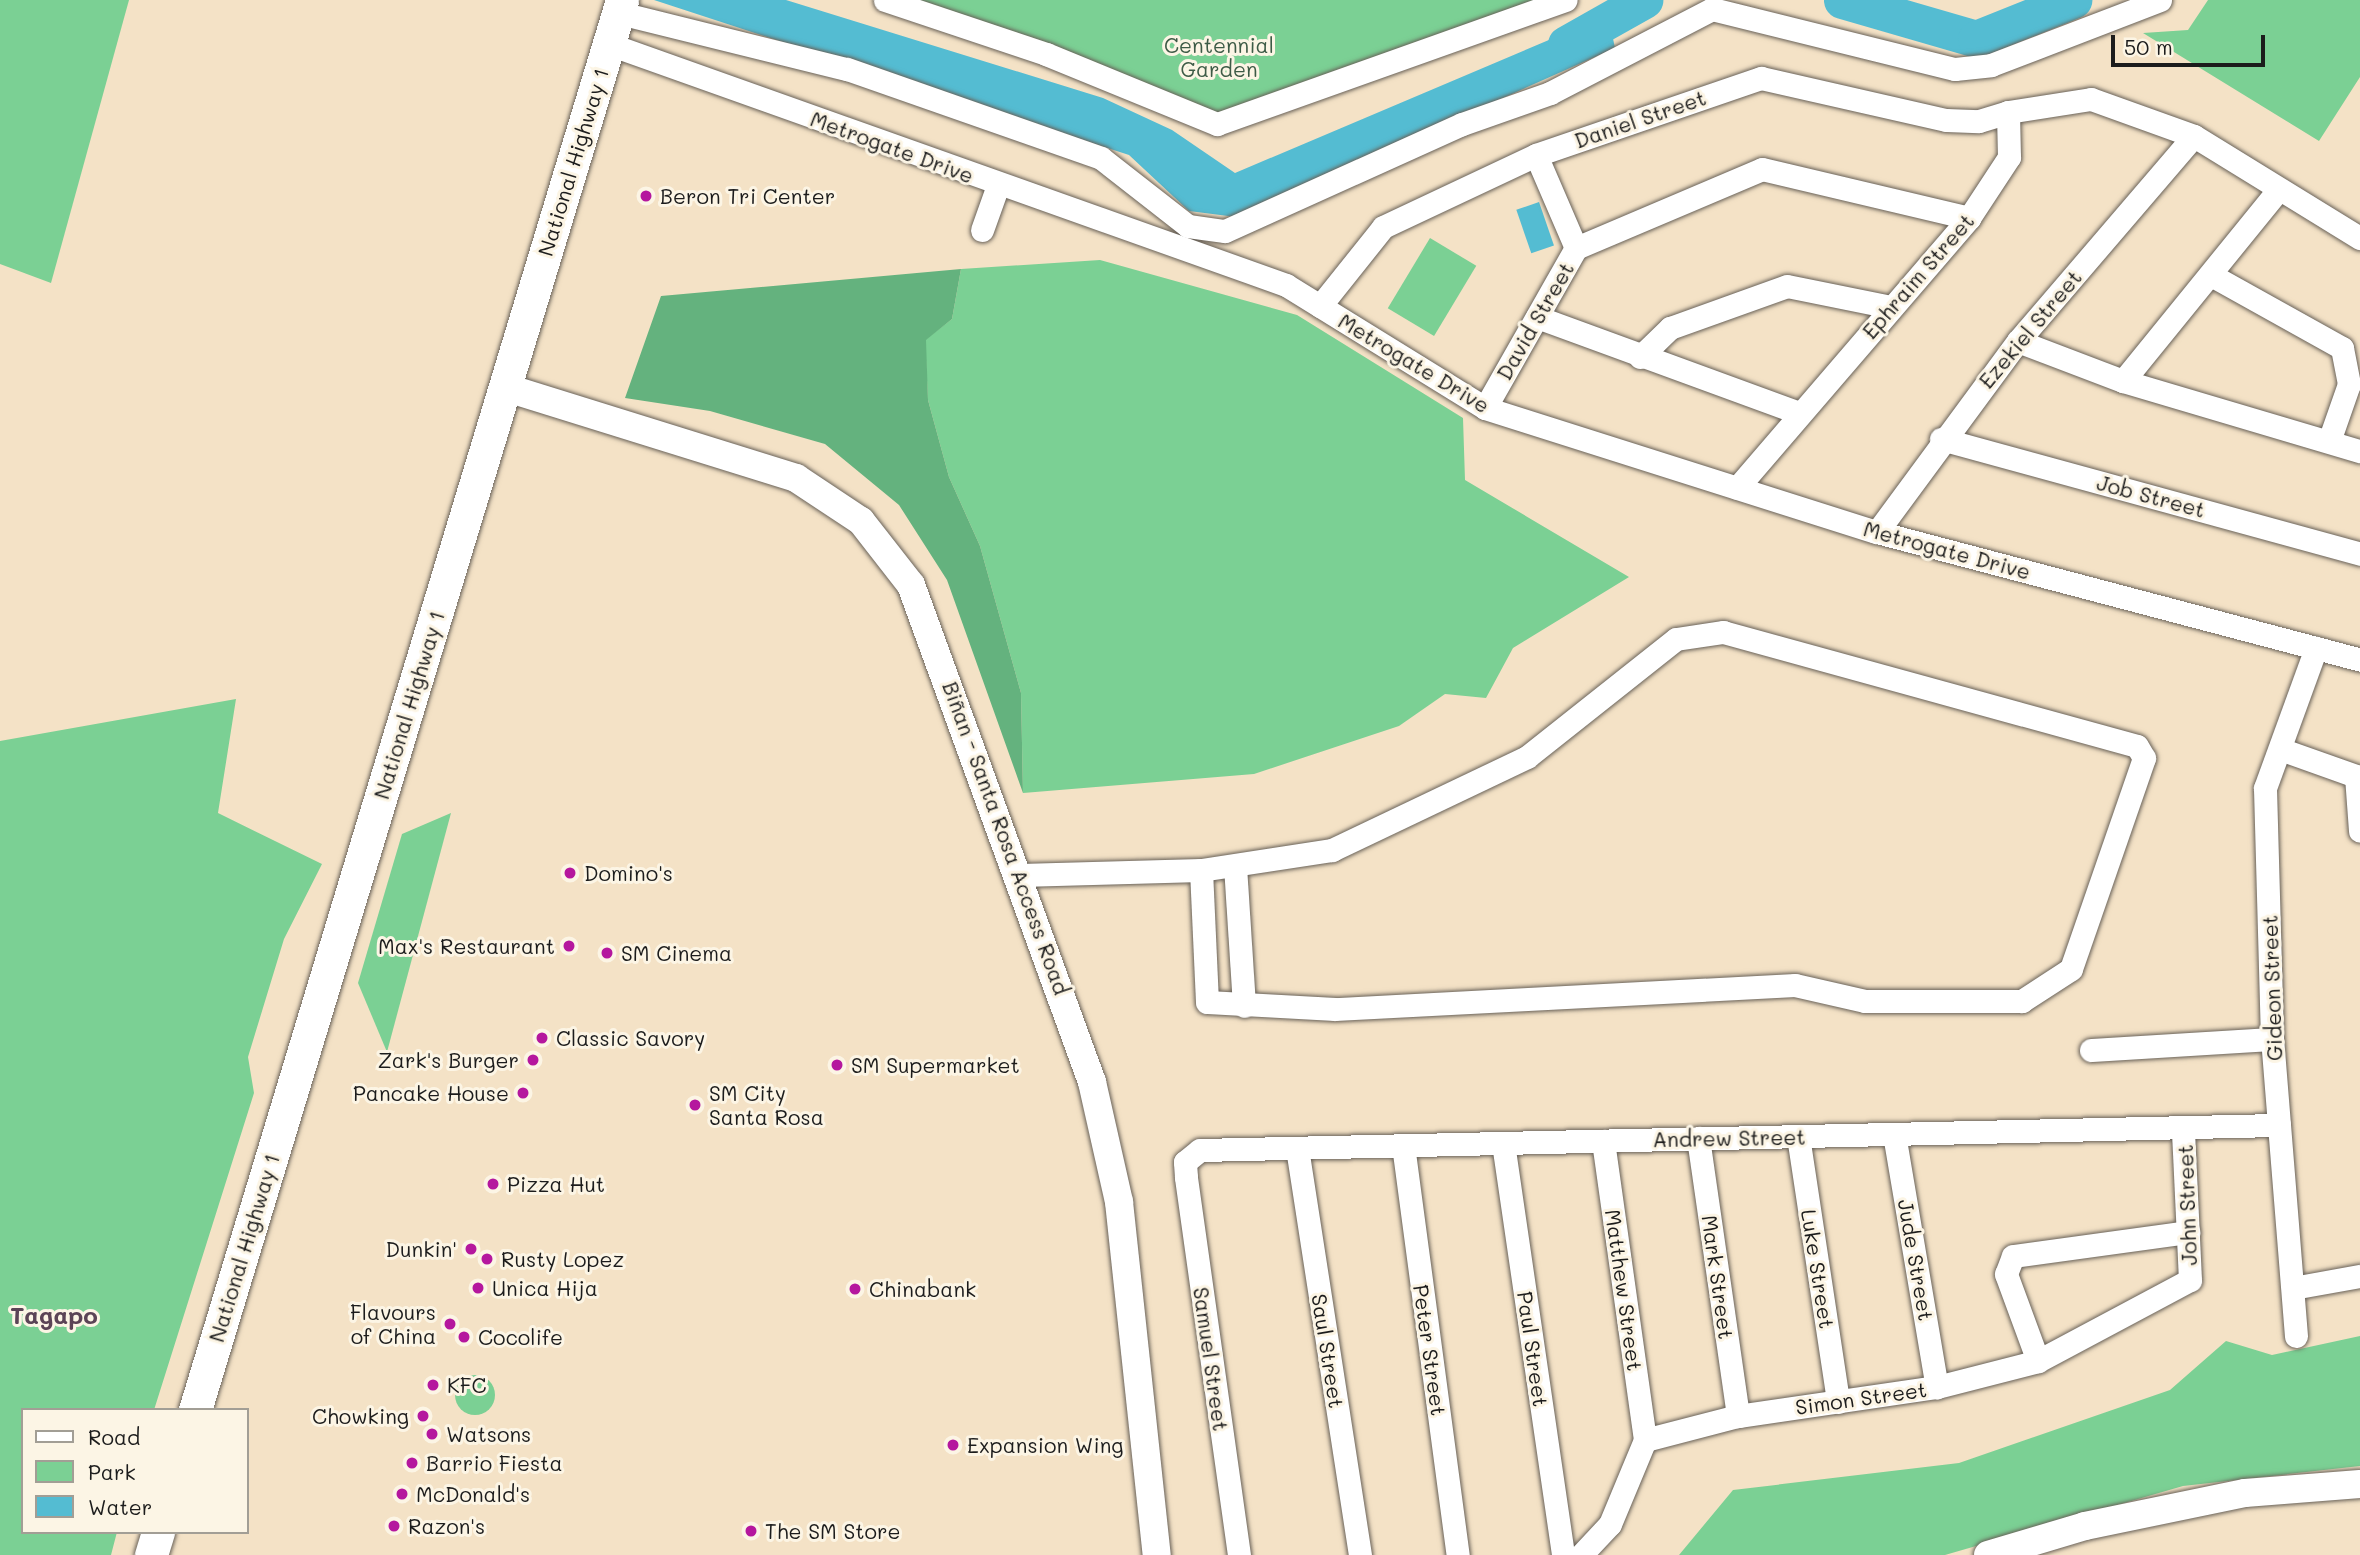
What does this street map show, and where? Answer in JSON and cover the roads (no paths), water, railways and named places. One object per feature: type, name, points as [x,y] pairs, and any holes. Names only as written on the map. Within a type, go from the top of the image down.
[{"type":"highway","name":"National Highway 1","points":[[196,1408],[617,15]]},
{"type":"highway","points":[[151,1555],[157,1534]]},
{"type":"main road","name":"Biñan - Santa Rosa Access Road","points":[[504,387],[796,478],[861,520],[892,557],[931,627],[1020,875],[1107,1144],[1157,1555]]},
{"type":"main road","points":[[1988,1555],[2085,1526],[2360,1484]]},
{"type":"main road","points":[[2039,1555],[2238,1502],[2360,1497]]},
{"type":"street","points":[[885,0],[1046,54],[1217,124],[1566,0]]},
{"type":"street","points":[[617,15],[846,69],[974,111],[1101,158],[1188,226],[1225,230],[1462,124],[1550,93],[1712,9],[1955,69],[1992,65],[2160,0]]},
{"type":"street","name":"Metrogate Drive","points":[[617,15],[998,185],[1286,285],[1485,408],[1877,531],[2360,660]]},
{"type":"street","name":"Daniel Street","points":[[1320,306],[1382,227],[1536,155],[1761,78],[1946,120],[1979,121],[2008,113]]},
{"type":"street","points":[[2008,113],[2091,99],[2194,136],[2360,238]]},
{"type":"street","name":"Ephraim Street","points":[[1737,488],[1969,219],[2009,157],[2008,113]]},
{"type":"street","name":"Ezekiel Street","points":[[1877,531],[1941,439],[2018,341],[2194,136]]},
{"type":"street","name":"David Street","points":[[1485,408],[1576,248],[1536,155]]},
{"type":"street","points":[[1576,248],[1762,169],[1969,219]]},
{"type":"street","points":[[982,230],[998,185]]},
{"type":"street","points":[[2123,381],[2279,189]]},
{"type":"street","points":[[2211,275],[2342,348],[2349,384],[2329,441]]},
{"type":"street","points":[[1640,357],[1670,328],[1787,286],[1891,307]]},
{"type":"street","points":[[1537,317],[1640,357],[1800,413]]},
{"type":"street","points":[[2018,341],[2123,381],[2360,451]]},
{"type":"street","name":"Job Street","points":[[1941,439],[2360,554]]},
{"type":"street","points":[[1020,875],[1201,870],[1332,850],[1469,790],[1527,757],[1676,639],[1723,632],[2137,746],[2144,758],[2071,970],[2022,1001],[1865,1001],[1795,985],[1335,1009],[1207,1002],[1203,992],[1201,870]]},
{"type":"street","name":"Gideon Street","points":[[2296,1336],[2272,1039],[2265,788],[2316,648]]},
{"type":"street","points":[[2280,749],[2356,776],[2360,831]]},
{"type":"street","points":[[1235,866],[1244,1006]]},
{"type":"street","points":[[2091,1050],[2272,1039]]},
{"type":"street","name":"Andrew Street","points":[[1185,1163],[1200,1150],[2279,1125]]},
{"type":"street","name":"John Street","points":[[2183,1129],[2190,1280]]},
{"type":"street","name":"Jude Street","points":[[1894,1134],[1937,1387]]},
{"type":"street","name":"Luke Street","points":[[1798,1136],[1838,1402]]},
{"type":"street","name":"Mark Street","points":[[1698,1138],[1738,1416]]},
{"type":"street","name":"Matthew Street","points":[[1603,1140],[1645,1440]]},
{"type":"street","name":"Paul Street","points":[[1503,1143],[1563,1555]]},
{"type":"street","name":"Peter Street","points":[[1402,1145],[1458,1555]]},
{"type":"street","name":"Saul Street","points":[[1297,1148],[1360,1555]]},
{"type":"street","name":"Samuel Street","points":[[1185,1163],[1239,1555]]},
{"type":"street","points":[[2038,1361],[2006,1274],[2012,1256],[2188,1231]]},
{"type":"street","points":[[2293,1288],[2360,1276]]},
{"type":"street","name":"Simon Street","points":[[1645,1440],[1738,1416],[1937,1387],[2038,1361],[2190,1280]]},
{"type":"street","points":[[1581,1555],[1609,1524],[1645,1440]]},
{"type":"water","points":[[654,0],[786,0],[1103,98],[1172,130],[1235,173],[1608,15],[1615,48],[1236,217],[1189,211],[1129,155]]},
{"type":"water","points":[[1539,202],[1554,245],[1531,253],[1516,210]]},
{"type":"waterway","points":[[1566,44],[1644,0]]},
{"type":"waterway","points":[[1842,0],[1976,39],[2073,0]]},
{"type":"place","name":"Beron Tri Center","points":[[646,196]]},
{"type":"place","name":"Domino's","points":[[570,873]]},
{"type":"place","name":"Max's Restaurant","points":[[569,946]]},
{"type":"place","name":"SM Cinema","points":[[607,953]]},
{"type":"place","name":"Classic Savory","points":[[542,1038]]},
{"type":"place","name":"Zark's Burger","points":[[533,1060]]},
{"type":"place","name":"SM Supermarket","points":[[837,1065]]},
{"type":"place","name":"Pancake House","points":[[523,1093]]},
{"type":"place","name":"SM City Santa Rosa","points":[[695,1105]]},
{"type":"place","name":"Pizza Hut","points":[[493,1184]]},
{"type":"place","name":"Dunkin'","points":[[471,1249]]},
{"type":"place","name":"Rusty Lopez","points":[[487,1259]]},
{"type":"place","name":"Unica Hija","points":[[478,1288]]},
{"type":"place","name":"Chinabank","points":[[855,1289]]},
{"type":"place","name":"Flavours of China","points":[[450,1324]]},
{"type":"place","name":"Cocolife","points":[[464,1337]]},
{"type":"place","name":"KFC","points":[[433,1385]]},
{"type":"place","name":"Chowking","points":[[423,1416]]},
{"type":"place","name":"Watsons","points":[[432,1434]]},
{"type":"place","name":"Expansion Wing","points":[[953,1445]]},
{"type":"place","name":"Barrio Fiesta","points":[[412,1463]]},
{"type":"place","name":"McDonald's","points":[[402,1494]]},
{"type":"place","name":"Razon's","points":[[394,1526]]},
{"type":"place","name":"The SM Store","points":[[751,1531]]},
{"type":"district","name":"Tagapo","points":[[54,1315]]},
{"type":"park label","name":"Centennial Garden","points":[[1219,57]]}]
